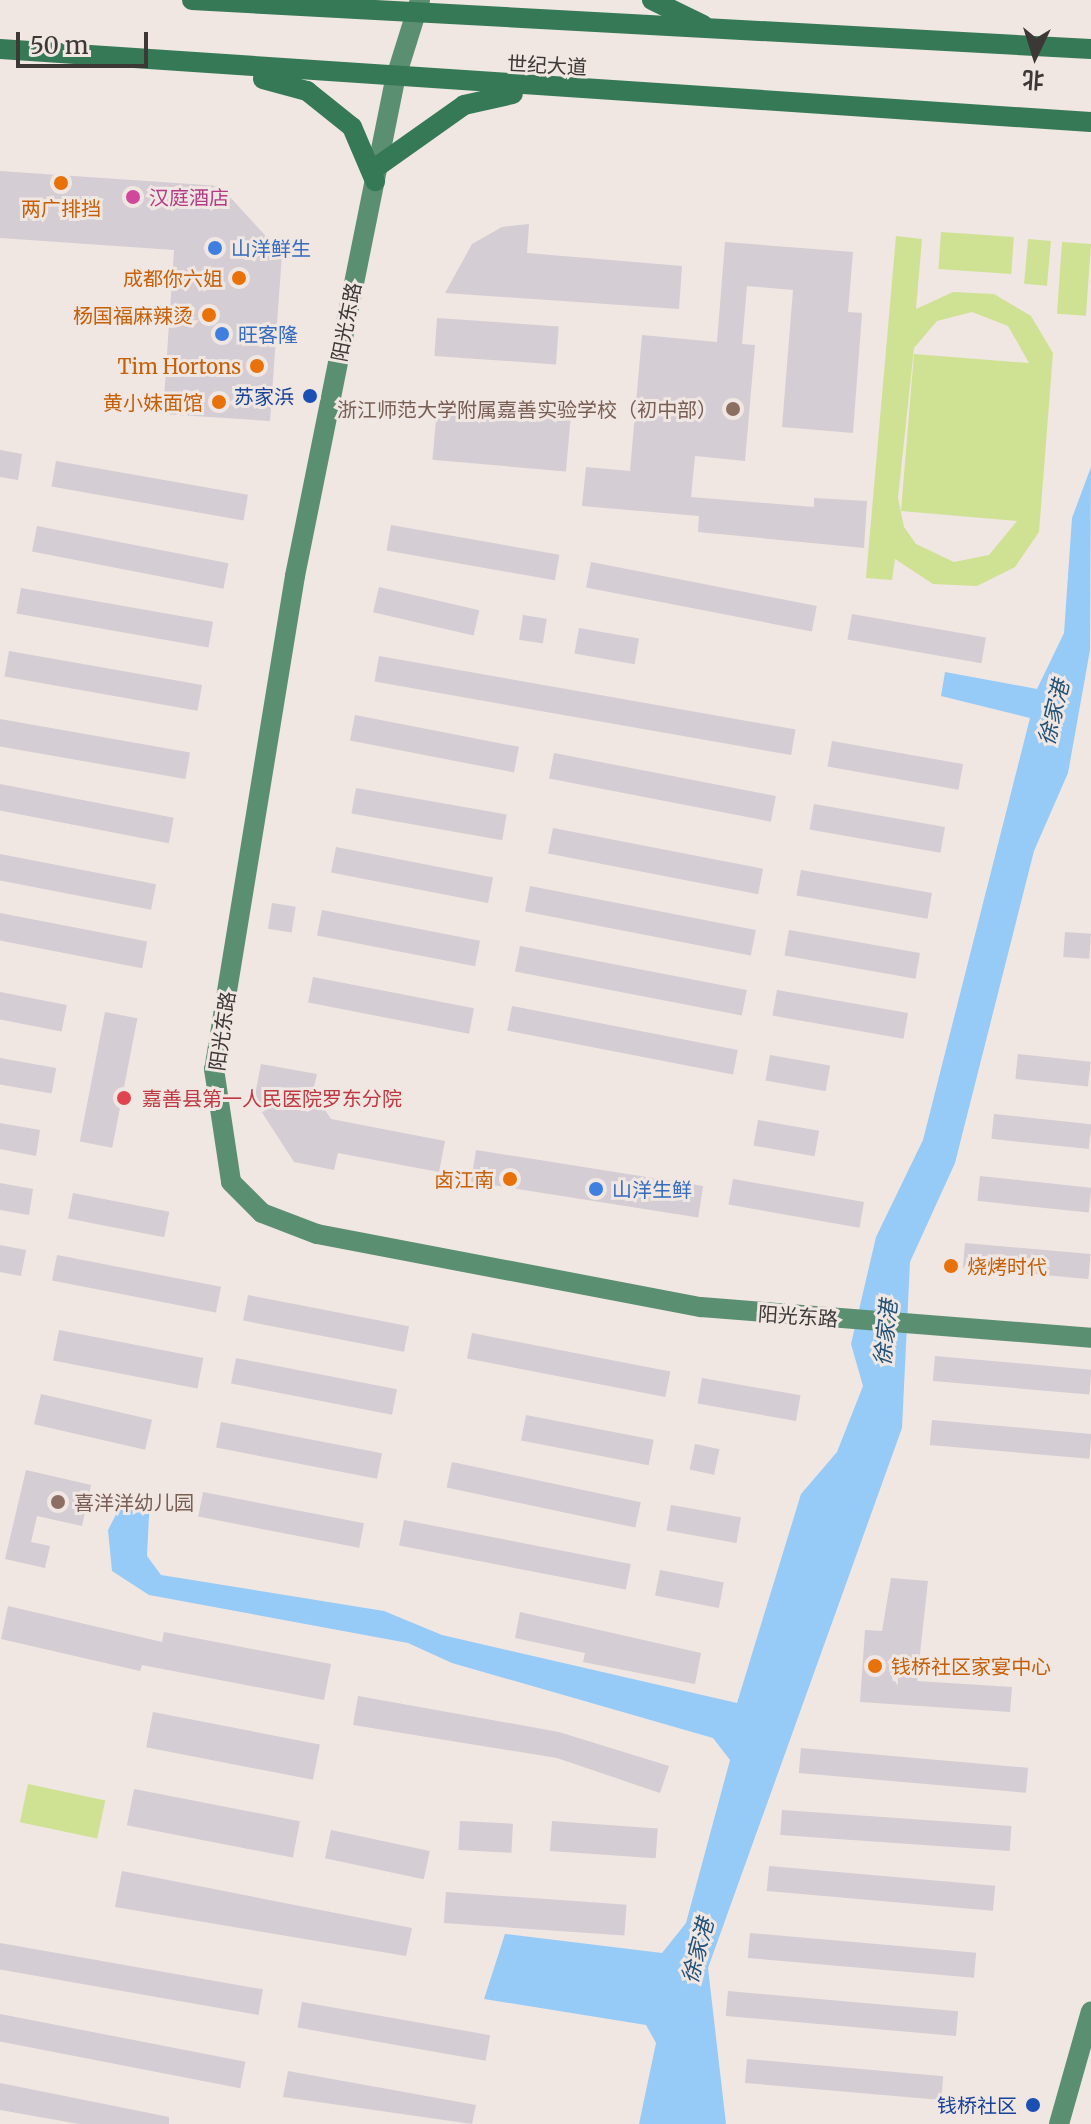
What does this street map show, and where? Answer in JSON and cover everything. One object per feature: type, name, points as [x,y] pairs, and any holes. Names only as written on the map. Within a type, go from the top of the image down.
[{"type":"main road","points":[[192,0],[418,6],[710,29],[1091,49]]},
{"type":"main road","points":[[652,0],[710,29]]},
{"type":"main road","name":"世纪大道","points":[[0,49],[395,80],[1091,122]]},
{"type":"main road","points":[[130,60],[161,73],[267,79],[307,91],[352,127],[376,173],[464,105],[537,88]]},
{"type":"street","name":"阳光东路","points":[[418,6],[395,80],[295,576],[214,1069],[231,1182],[262,1213],[317,1234],[723,1311],[1091,1338]]},
{"type":"street","points":[[1059,2124],[1091,2011]]},
{"type":"green space","points":[[941,232],[1014,237],[1011,274],[938,269]]},
{"type":"green space","points":[[896,236],[922,239],[916,309],[953,292],[994,294],[1031,316],[1053,353],[1039,532],[1015,567],[977,586],[933,584],[895,559],[892,580],[866,578]],"holes":[[[972,312],[1008,326],[1029,363],[914,354],[901,511],[1017,521],[989,555],[954,562],[916,544],[904,527],[898,498],[914,348],[937,321]]]},
{"type":"green space","points":[[1028,239],[1051,241],[1047,286],[1024,284]]},
{"type":"green space","points":[[1062,242],[1091,244],[1086,316],[1057,314]]},
{"type":"green space","points":[[28,1784],[105,1800],[97,1839],[20,1822]]},
{"type":"water","name":"徐家港","points":[[1091,467],[1090,650],[1068,773],[1034,851],[955,1163],[910,1262],[902,1428],[708,1968],[726,2124],[639,2124],[656,2043],[646,2025],[484,1999],[505,1934],[662,1953],[686,1923],[730,1760],[713,1738],[452,1663],[408,1643],[149,1595],[112,1571],[108,1530],[124,1499],[150,1495],[147,1556],[161,1575],[384,1611],[442,1635],[737,1703],[801,1494],[837,1452],[863,1386],[851,1344],[876,1237],[923,1140],[1030,718],[941,696],[945,672],[1037,689],[1064,633],[1072,518]]},
{"type":"building","name":"旺客隆","points":[[0,171],[220,186],[282,254],[270,421],[163,414],[174,250],[0,238]]},
{"type":"building","points":[[529,224],[527,253],[682,266],[679,309],[445,293],[472,244],[502,227]]},
{"type":"building","points":[[725,242],[853,252],[848,312],[862,313],[853,433],[782,427],[793,290],[747,286],[742,344],[755,345],[745,461],[695,456],[691,497],[814,507],[814,498],[867,501],[864,548],[698,532],[699,516],[582,506],[586,467],[630,471],[642,335],[717,342]]},
{"type":"building","points":[[437,318],[559,327],[556,364],[434,356]]},
{"type":"building","points":[[437,408],[570,420],[566,471],[432,460]]},
{"type":"building","points":[[0,450],[22,454],[18,480],[0,477]]},
{"type":"building","points":[[56,461],[248,495],[244,520],[51,487]]},
{"type":"building","points":[[391,525],[559,555],[555,580],[386,551]]},
{"type":"building","points":[[37,526],[228,563],[223,589],[32,552]]},
{"type":"building","points":[[591,562],[817,606],[812,631],[586,588]]},
{"type":"building","points":[[379,587],[479,610],[474,636],[373,612]]},
{"type":"building","points":[[21,588],[213,622],[209,647],[16,614]]},
{"type":"building","points":[[852,614],[986,638],[981,663],[847,640]]},
{"type":"building","points":[[523,615],[547,619],[543,643],[519,640]]},
{"type":"building","points":[[579,628],[639,639],[635,664],[574,654]]},
{"type":"building","points":[[9,651],[202,685],[198,711],[4,677]]},
{"type":"building","points":[[379,656],[796,729],[791,755],[374,682]]},
{"type":"building","points":[[355,715],[519,747],[514,772],[350,741]]},
{"type":"building","points":[[0,719],[190,753],[185,779],[0,746]]},
{"type":"building","points":[[832,741],[963,764],[958,790],[827,767]]},
{"type":"building","points":[[554,753],[776,796],[771,822],[549,779]]},
{"type":"building","points":[[0,784],[174,818],[169,843],[0,810]]},
{"type":"building","points":[[356,788],[507,815],[502,840],[351,814]]},
{"type":"building","points":[[814,804],[945,827],[940,853],[809,830]]},
{"type":"building","points":[[553,828],[763,869],[758,894],[548,854]]},
{"type":"building","points":[[336,847],[493,878],[488,903],[331,873]]},
{"type":"building","points":[[0,854],[156,884],[151,910],[0,880]]},
{"type":"building","points":[[801,870],[932,893],[927,919],[796,896]]},
{"type":"building","points":[[530,886],[756,930],[751,955],[525,912]]},
{"type":"building","points":[[272,903],[296,907],[292,932],[268,929]]},
{"type":"building","points":[[322,910],[480,941],[475,966],[317,936]]},
{"type":"building","points":[[0,913],[147,942],[142,968],[0,941]]},
{"type":"building","points":[[789,930],[920,953],[915,979],[784,956]]},
{"type":"building","points":[[1065,932],[1091,934],[1089,959],[1063,957]]},
{"type":"building","points":[[520,946],[747,990],[742,1016],[515,972]]},
{"type":"building","points":[[313,977],[474,1008],[469,1034],[308,1003]]},
{"type":"building","points":[[777,990],[908,1013],[903,1039],[772,1016]]},
{"type":"building","points":[[0,992],[67,1005],[62,1031],[0,1020]]},
{"type":"building","points":[[512,1006],[738,1050],[733,1074],[507,1031]]},
{"type":"building","points":[[105,1012],[137,1018],[112,1148],[80,1142]]},
{"type":"building","points":[[1018,1054],[1091,1062],[1088,1086],[1015,1079]]},
{"type":"building","points":[[770,1055],[830,1066],[826,1091],[765,1081]]},
{"type":"building","points":[[0,1058],[56,1068],[52,1094],[0,1084]]},
{"type":"building","points":[[261,1064],[317,1074],[313,1091],[331,1119],[445,1141],[439,1172],[338,1153],[334,1170],[294,1162],[254,1100]]},
{"type":"building","points":[[994,1114],[1091,1124],[1089,1149],[991,1139]]},
{"type":"building","points":[[758,1120],[819,1131],[815,1156],[753,1146]]},
{"type":"building","points":[[0,1123],[40,1130],[36,1156],[0,1149]]},
{"type":"building","points":[[476,1150],[703,1186],[698,1218],[471,1182]]},
{"type":"building","points":[[980,1176],[1091,1188],[1089,1213],[977,1201]]},
{"type":"building","points":[[733,1179],[864,1202],[859,1228],[728,1205]]},
{"type":"building","points":[[0,1183],[33,1189],[29,1215],[0,1210]]},
{"type":"building","points":[[73,1193],[169,1212],[164,1237],[68,1219]]},
{"type":"building","points":[[965,1243],[1091,1254],[1088,1279],[963,1268]]},
{"type":"building","points":[[0,1245],[26,1250],[21,1276],[0,1272]]},
{"type":"building","points":[[57,1255],[221,1287],[216,1312],[52,1281]]},
{"type":"building","points":[[248,1295],[409,1326],[404,1352],[243,1321]]},
{"type":"building","points":[[59,1330],[203,1358],[197,1388],[53,1360]]},
{"type":"building","points":[[472,1333],[670,1372],[665,1397],[467,1359]]},
{"type":"building","points":[[935,1356],[1091,1370],[1089,1395],[933,1381]]},
{"type":"building","points":[[236,1358],[397,1389],[392,1415],[231,1384]]},
{"type":"building","points":[[702,1378],[800,1395],[796,1421],[697,1404]]},
{"type":"building","points":[[41,1394],[152,1420],[145,1450],[34,1424]]},
{"type":"building","points":[[526,1415],[654,1440],[649,1465],[521,1441]]},
{"type":"building","points":[[932,1420],[1091,1434],[1089,1459],[930,1445]]},
{"type":"building","points":[[221,1422],[382,1453],[377,1479],[216,1448]]},
{"type":"building","points":[[695,1444],[719,1449],[714,1475],[690,1469]]},
{"type":"building","points":[[452,1462],[641,1502],[635,1528],[447,1487]]},
{"type":"building","points":[[26,1470],[91,1485],[82,1526],[37,1516],[31,1542],[50,1546],[45,1568],[5,1559]]},
{"type":"building","points":[[203,1492],[364,1523],[359,1548],[198,1517]]},
{"type":"building","points":[[671,1505],[741,1517],[736,1543],[666,1531]]},
{"type":"building","points":[[404,1520],[631,1564],[626,1590],[399,1546]]},
{"type":"building","points":[[660,1570],[724,1582],[719,1608],[655,1596]]},
{"type":"building","points":[[891,1578],[928,1581],[917,1681],[1012,1687],[1010,1712],[860,1702],[865,1630],[882,1631]]},
{"type":"building","points":[[8,1606],[162,1642],[164,1632],[331,1664],[324,1700],[142,1665],[140,1671],[1,1639]]},
{"type":"building","points":[[520,1612],[701,1653],[695,1684],[583,1662],[585,1653],[515,1638]]},
{"type":"building","points":[[358,1696],[559,1732],[669,1766],[660,1793],[557,1758],[353,1725]]},
{"type":"building","points":[[153,1712],[320,1744],[313,1780],[146,1747]]},
{"type":"building","points":[[801,1748],[1028,1768],[1026,1793],[799,1773]]},
{"type":"building","points":[[134,1789],[300,1821],[293,1858],[127,1825]]},
{"type":"building","points":[[782,1810],[1011,1826],[1010,1851],[780,1835]]},
{"type":"building","points":[[460,1821],[513,1824],[511,1853],[458,1850]]},
{"type":"building","points":[[552,1821],[658,1828],[656,1858],[550,1851]]},
{"type":"building","points":[[331,1830],[430,1851],[424,1879],[325,1858]]},
{"type":"building","points":[[769,1866],[995,1886],[993,1911],[767,1891]]},
{"type":"building","points":[[122,1871],[412,1928],[406,1956],[115,1907]]},
{"type":"building","points":[[446,1892],[627,1905],[624,1936],[444,1923]]},
{"type":"building","points":[[750,1933],[976,1953],[974,1978],[748,1958]]},
{"type":"building","points":[[0,1943],[263,1989],[258,2015],[0,1969]]},
{"type":"building","points":[[728,1991],[958,2011],[956,2036],[726,2016]]},
{"type":"building","points":[[302,2002],[490,2035],[486,2061],[297,2028]]},
{"type":"building","points":[[0,2014],[245,2062],[240,2088],[0,2042]]},
{"type":"building","points":[[747,2059],[943,2076],[941,2100],[745,2083]]},
{"type":"building","points":[[288,2071],[476,2105],[472,2124],[283,2097]]},
{"type":"building","points":[[0,2083],[169,2117],[169,2124],[79,2124],[0,2110]]},
{"type":"place","name":"两广排挡","points":[[61,183]]},
{"type":"place","name":"汉庭酒店","points":[[133,197]]},
{"type":"place","name":"山洋鲜生","points":[[215,248]]},
{"type":"place","name":"成都你六姐","points":[[239,278]]},
{"type":"place","name":"杨国福麻辣烫","points":[[209,315]]},
{"type":"place","name":"旺客隆","points":[[222,334]]},
{"type":"place","name":"Tim Hortons","points":[[257,366]]},
{"type":"place","name":"苏家浜","points":[[310,396]]},
{"type":"place","name":"黄小妹面馆","points":[[219,402]]},
{"type":"place","name":"浙江师范大学附属嘉善实验学校（初中部）","points":[[733,409]]},
{"type":"place","name":"嘉善县第一人民医院罗东分院","points":[[124,1098]]},
{"type":"place","name":"卤江南","points":[[510,1179]]},
{"type":"place","name":"山洋生鲜","points":[[596,1189]]},
{"type":"place","name":"烧烤时代","points":[[951,1266]]},
{"type":"place","name":"喜洋洋幼儿园","points":[[58,1502]]},
{"type":"place","name":"钱桥社区家宴中心","points":[[875,1666]]},
{"type":"place","name":"钱桥社区","points":[[1033,2105]]}]
